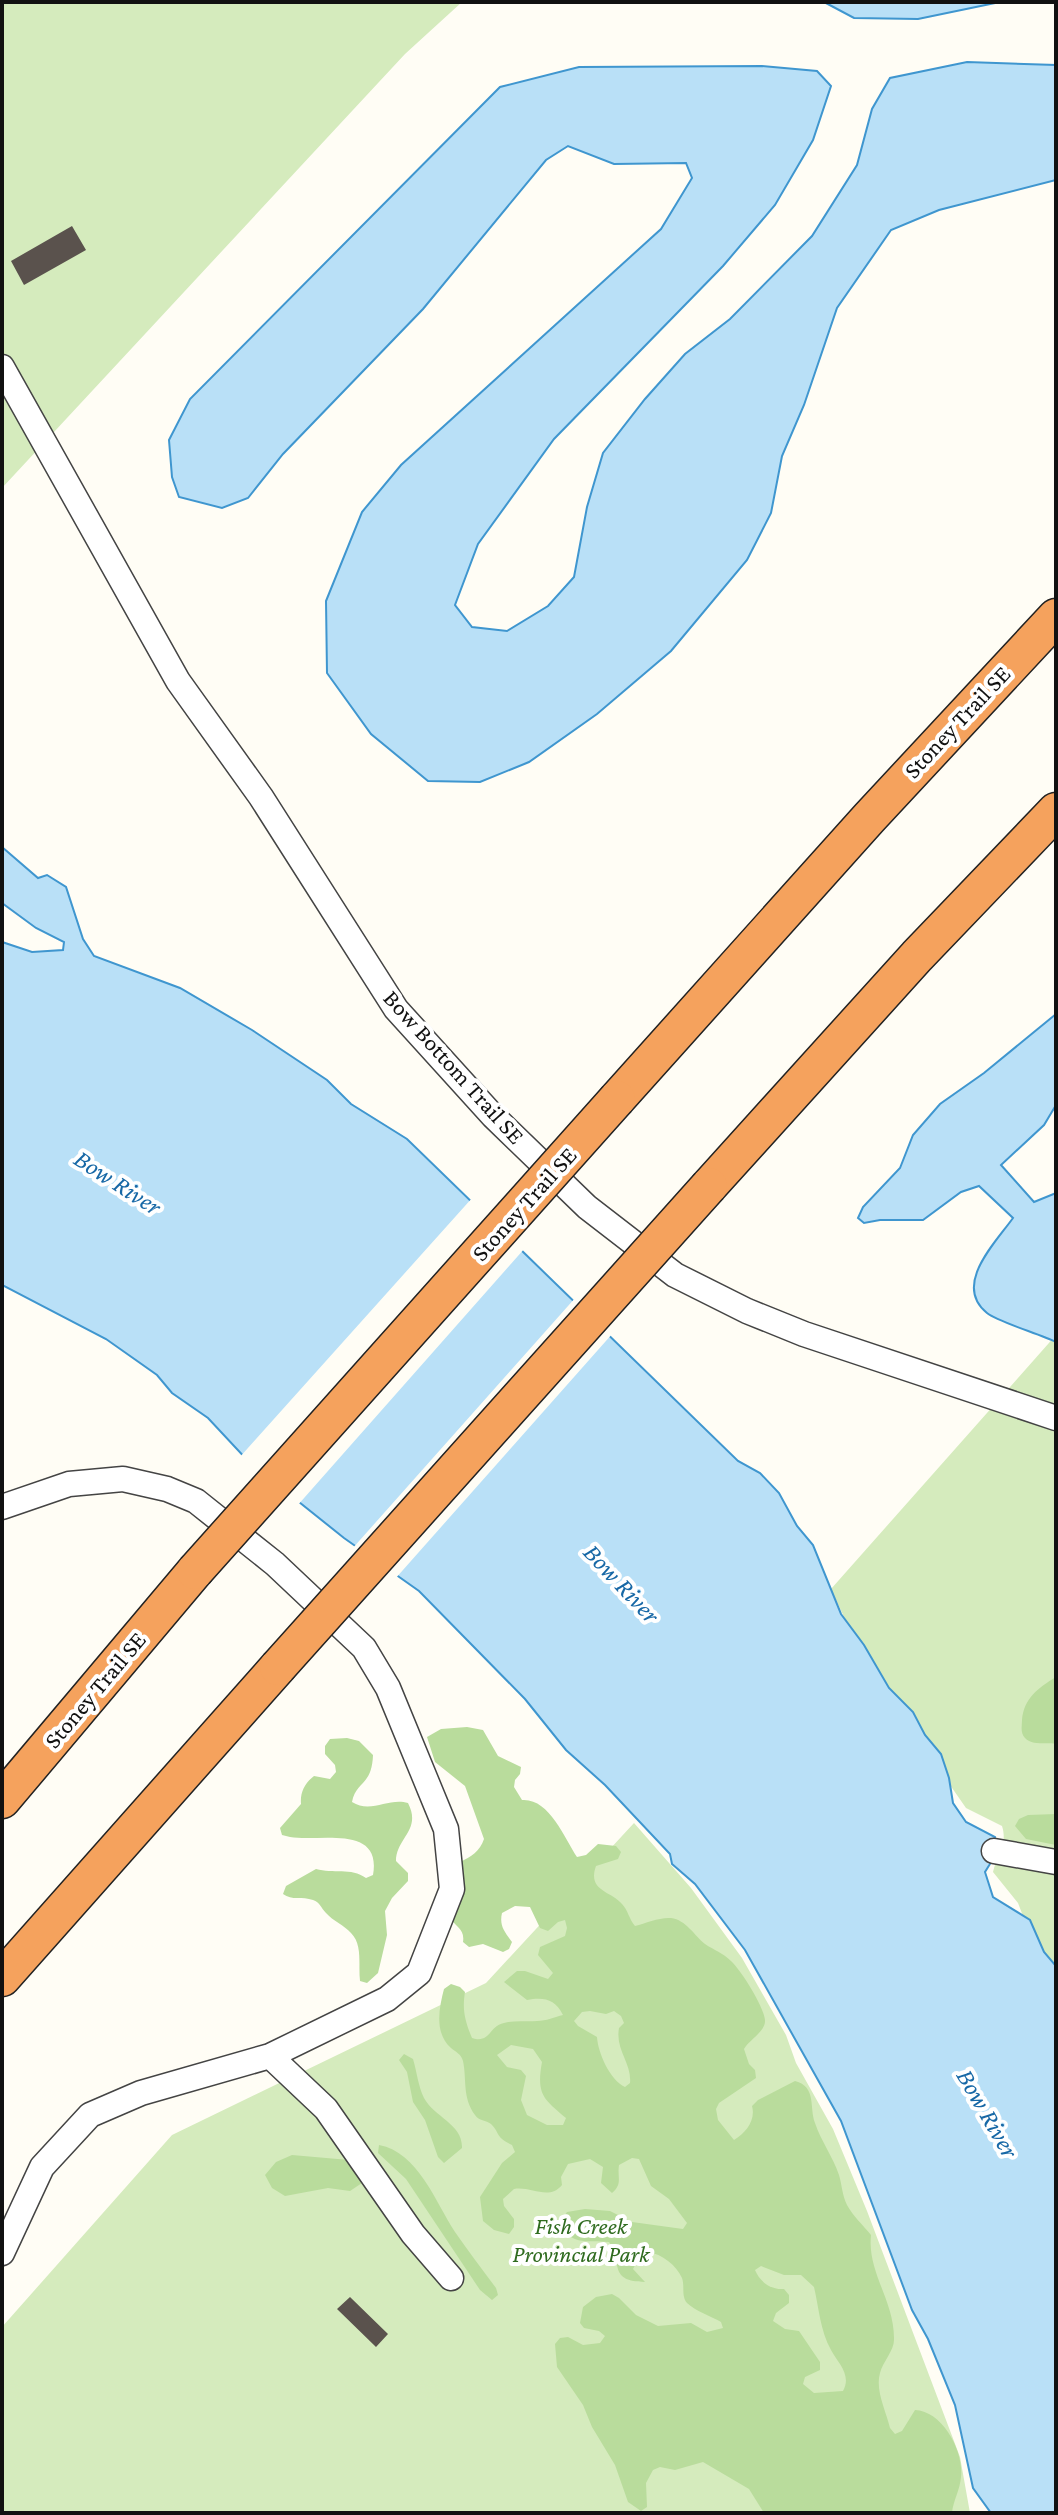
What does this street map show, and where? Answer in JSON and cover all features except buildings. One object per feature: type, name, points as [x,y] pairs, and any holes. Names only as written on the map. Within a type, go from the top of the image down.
[{"type":"highway","name":"Stoney Trail SE","points":[[2,1800],[195,1571],[879,806],[1056,617]]},
{"type":"highway","points":[[2,1978],[709,1186],[917,956],[1056,811]]},
{"type":"street","name":"Bow Bottom Trail SE","points":[[2,367],[178,681],[261,797],[396,1009],[493,1116],[587,1207],[675,1275],[747,1311],[804,1334],[1056,1418]]},
{"type":"street","points":[[2,1507],[69,1484],[123,1479],[167,1489],[196,1501],[275,1564],[364,1648],[388,1688],[446,1829],[452,1889],[419,1973],[387,1999],[270,2056],[141,2093],[90,2115],[42,2167],[2,2253]]},
{"type":"street","points":[[994,1851],[1056,1862]]},
{"type":"street","points":[[270,2056],[326,2109],[413,2234],[451,2278]]},
{"type":"green space","points":[[2,2],[462,2],[405,54],[2,488]]},
{"type":"green space","points":[[1056,1335],[1056,2002],[1018,1903],[993,1872],[1003,1844],[1002,1826],[966,1808],[866,1664],[831,1589]]},
{"type":"green space","points":[[1056,1677],[1056,1744],[1032,1742],[1022,1732],[1023,1712],[1038,1690]]},
{"type":"green space","points":[[467,1727],[483,1730],[498,1756],[521,1767],[514,1787],[522,1800],[532,1801],[548,1812],[577,1857],[586,1855],[598,1844],[616,1846],[621,1852],[618,1859],[596,1866],[595,1881],[597,1886],[622,1904],[635,1926],[658,1919],[676,1919],[705,1944],[728,1958],[746,1980],[765,2020],[763,2028],[744,2049],[756,2078],[719,2103],[716,2109],[718,2120],[734,2140],[749,2126],[753,2116],[752,2106],[758,2100],[795,2081],[807,2088],[815,2123],[839,2175],[845,2201],[871,2235],[873,2261],[890,2311],[894,2342],[879,2380],[890,2428],[895,2434],[902,2431],[915,2410],[934,2417],[950,2434],[961,2467],[952,2513],[764,2513],[749,2489],[703,2462],[675,2470],[660,2467],[653,2470],[646,2483],[647,2507],[641,2511],[628,2502],[615,2465],[592,2427],[583,2405],[557,2367],[555,2344],[560,2338],[568,2337],[583,2345],[600,2343],[605,2336],[599,2331],[584,2328],[580,2323],[583,2307],[596,2297],[612,2294],[636,2315],[658,2326],[691,2323],[707,2332],[723,2328],[721,2322],[687,2303],[682,2278],[668,2261],[648,2252],[640,2256],[633,2269],[645,2282],[633,2281],[621,2275],[609,2242],[579,2240],[564,2228],[562,2219],[567,2212],[585,2209],[610,2211],[632,2222],[683,2229],[687,2223],[669,2199],[651,2186],[639,2159],[632,2158],[619,2165],[619,2183],[612,2193],[601,2183],[603,2167],[590,2159],[568,2164],[561,2177],[562,2185],[557,2190],[546,2193],[514,2189],[503,2199],[504,2206],[514,2219],[514,2227],[509,2234],[494,2230],[483,2221],[480,2197],[502,2163],[515,2152],[491,2124],[477,2117],[471,2108],[462,2059],[446,2042],[440,2028],[444,1989],[451,1984],[465,1992],[465,2015],[472,2038],[482,2039],[504,2023],[540,2021],[563,2015],[553,2002],[527,2000],[504,1982],[517,1971],[548,1979],[553,1973],[538,1955],[540,1947],[565,1936],[567,1928],[565,1920],[548,1931],[540,1928],[530,1907],[515,1906],[502,1913],[501,1918],[503,1929],[512,1942],[509,1949],[503,1952],[483,1944],[469,1947],[463,1942],[461,1931],[449,1917],[460,1862],[475,1853],[484,1839],[465,1786],[435,1762],[427,1737],[441,1729]],"holes":[[[614,2011],[621,2016],[624,2023],[619,2028],[619,2043],[630,2076],[630,2083],[625,2087],[614,2078],[606,2065],[597,2037],[574,2021],[582,2012],[606,2014]],[[511,2045],[533,2049],[542,2062],[541,2089],[552,2106],[566,2118],[563,2125],[547,2125],[527,2115],[521,2100],[526,2076],[521,2070],[507,2067],[497,2055]],[[761,2266],[784,2275],[801,2275],[814,2287],[824,2335],[845,2374],[843,2391],[814,2393],[803,2384],[805,2377],[820,2370],[820,2362],[799,2331],[785,2329],[773,2321],[776,2313],[789,2303],[789,2295],[784,2289],[766,2284],[755,2270]]]},
{"type":"green space","points":[[330,1739],[359,1741],[373,1755],[370,1772],[352,1802],[366,1806],[408,1803],[412,1812],[410,1827],[396,1861],[408,1873],[408,1881],[385,1911],[387,1935],[378,1973],[367,1983],[360,1981],[359,1949],[351,1933],[315,1901],[283,1894],[286,1886],[316,1869],[354,1873],[366,1878],[373,1875],[373,1859],[368,1848],[359,1842],[290,1837],[282,1835],[280,1828],[301,1804],[302,1792],[314,1776],[330,1779],[336,1772],[335,1765],[325,1754],[325,1746]]},
{"type":"green space","points":[[1056,1814],[1056,1845],[1026,1839],[1015,1826],[1019,1819],[1028,1815]]},
{"type":"green space","name":"Fish Creek Provincial Park","points":[[634,1823],[691,1888],[742,1958],[786,2035],[796,2063],[833,2129],[960,2457],[970,2513],[2,2513],[2,2327],[172,2135],[486,1983]]},
{"type":"green space","points":[[404,2054],[413,2059],[424,2098],[453,2127],[461,2140],[462,2148],[444,2163],[438,2157],[425,2120],[413,2102],[407,2072],[399,2060]]},
{"type":"green space","points":[[379,2145],[405,2157],[424,2180],[455,2232],[496,2288],[498,2295],[492,2300],[480,2290],[406,2179],[378,2153]]},
{"type":"green space","points":[[292,2155],[349,2160],[364,2176],[362,2183],[350,2191],[328,2188],[285,2196],[272,2188],[265,2175],[276,2162]]},
{"type":"water","points":[[824,2],[1000,2],[918,19],[854,18]]},
{"type":"water","points":[[967,62],[1056,65],[1056,180],[939,210],[891,230],[837,308],[804,405],[782,456],[771,513],[747,560],[671,651],[597,714],[529,762],[480,782],[428,781],[371,734],[327,673],[326,601],[362,512],[401,465],[661,229],[692,178],[686,163],[614,164],[568,146],[546,160],[423,309],[283,454],[248,498],[222,508],[179,497],[172,477],[169,440],[190,399],[500,87],[579,67],[762,66],[817,71],[831,86],[813,140],[775,205],[723,266],[554,439],[478,544],[455,605],[472,627],[507,631],[548,606],[574,577],[587,507],[603,453],[685,354],[730,319],[812,236],[857,165],[872,109],[890,78]]},
{"type":"water","name":"Bow River","points":[[2,847],[38,878],[47,875],[66,887],[83,939],[94,956],[180,988],[252,1030],[327,1080],[351,1104],[407,1139],[738,1461],[760,1473],[779,1493],[797,1526],[813,1545],[841,1614],[864,1645],[889,1688],[913,1712],[925,1735],[941,1754],[953,1803],[966,1822],[995,1837],[990,1864],[985,1872],[993,1897],[1030,1920],[1044,1952],[1056,1966],[1056,2513],[991,2513],[973,2488],[955,2405],[928,2339],[912,2310],[841,2121],[745,1950],[695,1884],[672,1864],[670,1854],[605,1785],[566,1750],[525,1699],[419,1591],[344,1538],[249,1462],[208,1418],[172,1393],[157,1375],[106,1339],[2,1285],[2,942],[32,952],[63,950],[64,942],[36,928],[2,903]]},
{"type":"water","points":[[1056,1014],[1056,1105],[1044,1125],[1001,1165],[1034,1202],[1056,1193],[1056,1342],[992,1317],[977,1302],[975,1277],[980,1264],[1013,1218],[979,1186],[961,1192],[923,1220],[864,1223],[858,1218],[863,1207],[900,1168],[913,1135],[940,1104],[984,1073]]},
{"type":"pier","points":[[473,1197],[525,1248],[297,1506],[239,1458]]},
{"type":"pier","points":[[576,1297],[613,1333],[395,1579],[352,1549]]}]
